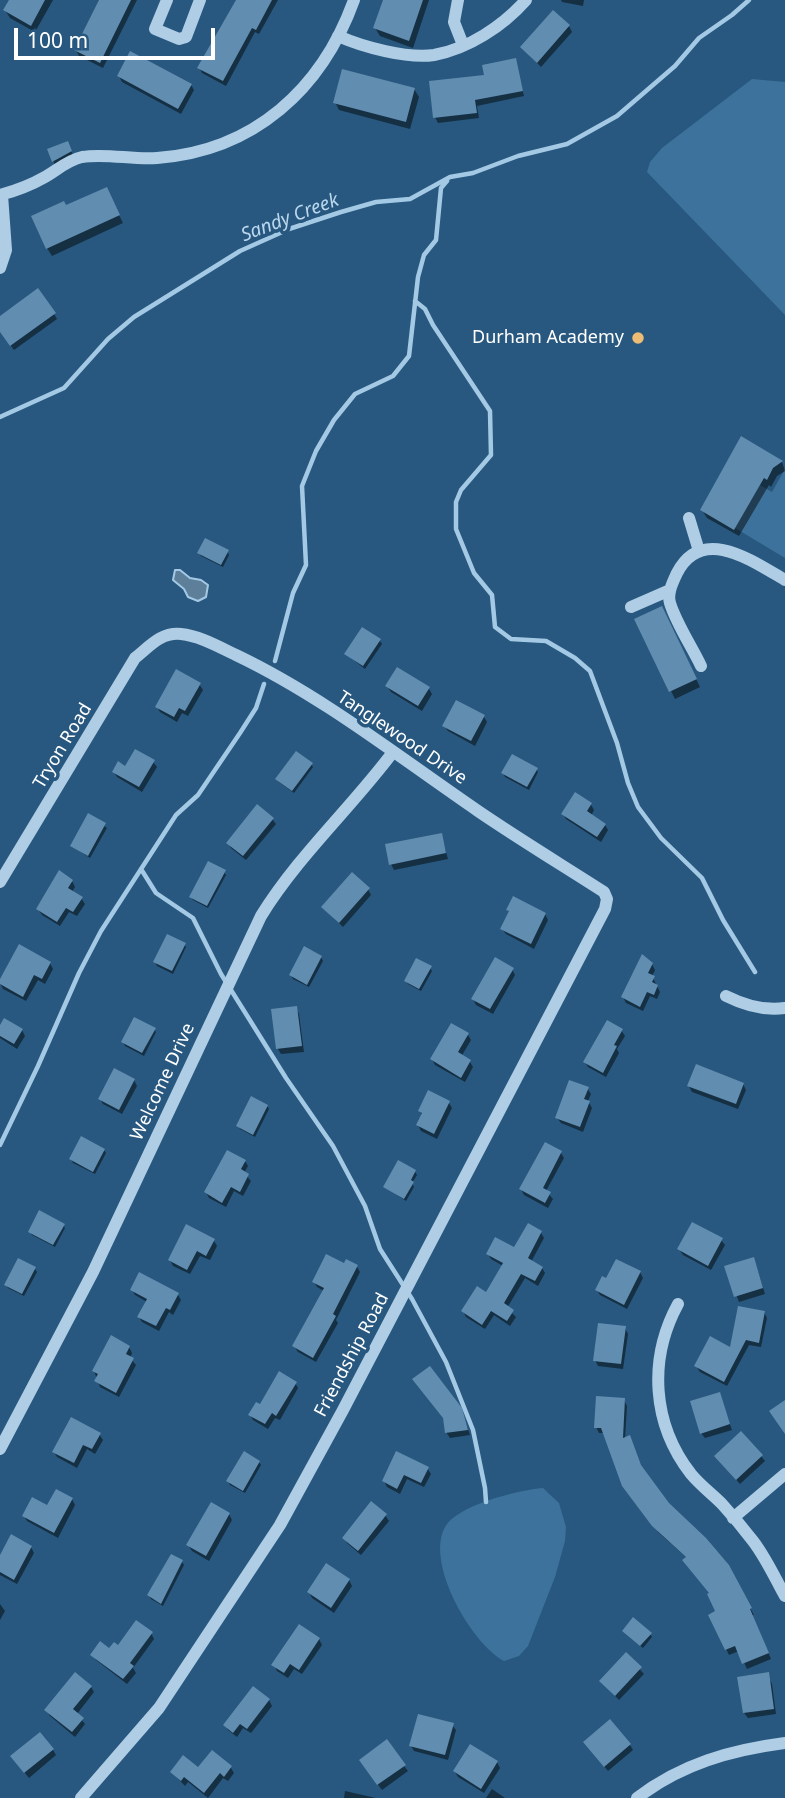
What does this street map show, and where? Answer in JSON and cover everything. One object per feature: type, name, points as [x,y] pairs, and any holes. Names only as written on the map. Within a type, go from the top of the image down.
[{"type":"street","points":[[167,0],[155,29],[178,39],[186,37],[197,1]]},
{"type":"street","points":[[0,268],[6,250],[1,195],[43,178],[72,160],[84,157],[161,158],[195,151],[248,133],[277,114],[300,92],[338,36],[354,0]]},
{"type":"street","points":[[458,0],[454,22],[463,45]]},
{"type":"street","points":[[338,36],[371,47],[433,55],[463,45],[512,16],[526,0]]},
{"type":"street","points":[[689,518],[699,551]]},
{"type":"street","points":[[701,666],[669,602],[670,590],[682,565],[699,551],[733,551],[785,580]]},
{"type":"street","points":[[631,607],[670,590]]},
{"type":"street","name":"Tanglewood Drive","points":[[164,635],[184,634],[246,660],[334,712],[481,813],[604,892],[607,899]]},
{"type":"street","name":"Tryon Road","points":[[0,882],[135,658],[164,635]]},
{"type":"street","name":"Welcome Drive","points":[[0,1450],[93,1272],[261,916],[286,880],[393,752]]},
{"type":"street","name":"Friendship Road","points":[[81,1798],[159,1708],[280,1525],[521,1070],[605,909],[607,899]]},
{"type":"street","points":[[726,996],[753,1006],[775,1010],[785,1008]]},
{"type":"street","points":[[678,1304],[666,1326],[660,1351],[657,1391],[664,1423],[692,1475],[754,1542],[785,1596]]},
{"type":"street","points":[[733,1517],[785,1474]]},
{"type":"street","points":[[637,1798],[670,1776],[710,1759],[752,1747],[785,1743]]},
{"type":"shaded area","points":[[752,79],[785,82],[785,315],[647,172],[650,162],[662,148]]},
{"type":"shaded area","points":[[785,469],[785,558],[735,528],[760,485],[772,492]]},
{"type":"shaded area","points":[[175,570],[208,585],[206,597],[198,601],[188,597],[184,589],[173,580]]},
{"type":"shaded area","points":[[543,1488],[559,1503],[566,1527],[565,1541],[555,1577],[528,1646],[519,1656],[504,1661],[478,1638],[455,1601],[441,1561],[440,1542],[445,1527],[462,1512],[505,1495]]},
{"type":"building","points":[[9,0],[45,0],[31,26],[3,10]]},
{"type":"building","points":[[99,0],[131,0],[100,63],[74,50]]},
{"type":"building","points":[[236,0],[272,0],[256,30],[252,28],[223,81],[197,68]]},
{"type":"building","points":[[383,0],[423,0],[409,41],[373,28]]},
{"type":"building","points":[[553,10],[570,25],[537,63],[520,47]]},
{"type":"building","points":[[130,51],[192,84],[178,109],[117,76]]},
{"type":"building","points":[[516,58],[523,91],[475,100],[477,113],[433,118],[429,81],[484,75],[482,65]]},
{"type":"building","points":[[342,69],[415,88],[406,122],[333,103]]},
{"type":"building","points":[[68,141],[72,151],[52,162],[47,149]]},
{"type":"building","points":[[107,187],[120,215],[46,249],[31,216],[64,201],[66,205]]},
{"type":"building","points":[[38,288],[56,313],[10,346],[0,332],[0,316]]},
{"type":"building","points":[[741,436],[783,461],[773,468],[767,480],[764,478],[734,530],[700,510]]},
{"type":"building","points":[[205,538],[229,550],[221,565],[197,553]]},
{"type":"building","points":[[662,606],[697,679],[669,692],[634,619]]},
{"type":"building","points":[[362,627],[381,639],[363,666],[344,654]]},
{"type":"building","points":[[397,667],[430,687],[418,706],[385,686]]},
{"type":"building","points":[[176,669],[201,683],[185,711],[179,708],[174,717],[155,707]]},
{"type":"building","points":[[456,700],[485,715],[471,741],[442,726]]},
{"type":"building","points":[[135,749],[155,760],[139,787],[112,772],[118,761],[125,766]]},
{"type":"building","points":[[296,751],[313,763],[292,791],[275,779]]},
{"type":"building","points":[[512,754],[538,768],[527,787],[501,773]]},
{"type":"building","points":[[575,792],[592,803],[587,811],[606,824],[597,837],[561,814]]},
{"type":"building","points":[[257,804],[274,818],[243,856],[226,843]]},
{"type":"building","points":[[88,813],[106,823],[88,856],[70,846]]},
{"type":"building","points":[[442,833],[446,853],[389,865],[385,844]]},
{"type":"building","points":[[208,861],[226,870],[207,906],[189,897]]},
{"type":"building","points":[[59,870],[73,880],[68,888],[83,897],[73,912],[66,908],[57,922],[36,909]]},
{"type":"building","points":[[352,872],[370,888],[339,923],[321,907]]},
{"type":"building","points":[[513,896],[546,913],[531,944],[500,929]]},
{"type":"building","points":[[167,934],[186,943],[172,971],[153,962]]},
{"type":"building","points":[[19,944],[51,962],[42,979],[34,975],[23,997],[0,984],[0,979]]},
{"type":"building","points":[[304,946],[322,956],[307,985],[289,975]]},
{"type":"building","points":[[642,954],[653,963],[648,973],[655,976],[652,982],[658,985],[654,995],[647,992],[640,1007],[621,997]]},
{"type":"building","points":[[495,957],[514,968],[490,1009],[471,999]]},
{"type":"building","points":[[416,958],[432,966],[419,989],[404,981]]},
{"type":"building","points":[[297,1006],[302,1046],[276,1049],[271,1009]]},
{"type":"building","points":[[134,1017],[156,1028],[142,1053],[121,1042]]},
{"type":"building","points":[[4,1018],[23,1029],[14,1044],[0,1036],[0,1025]]},
{"type":"building","points":[[607,1020],[623,1029],[603,1073],[583,1062]]},
{"type":"building","points":[[451,1023],[469,1033],[458,1052],[471,1060],[461,1078],[430,1059]]},
{"type":"building","points":[[696,1064],[744,1083],[736,1104],[687,1086]]},
{"type":"building","points":[[114,1068],[135,1079],[119,1110],[98,1099]]},
{"type":"building","points":[[569,1080],[589,1087],[584,1099],[590,1101],[580,1127],[555,1118]]},
{"type":"building","points":[[428,1090],[450,1101],[434,1134],[416,1125],[422,1113],[418,1111]]},
{"type":"building","points":[[251,1096],[268,1105],[253,1135],[236,1126]]},
{"type":"building","points":[[81,1136],[105,1149],[93,1172],[69,1159]]},
{"type":"building","points":[[545,1142],[562,1151],[543,1188],[551,1192],[545,1203],[519,1189]]},
{"type":"building","points":[[227,1150],[246,1160],[241,1169],[249,1174],[240,1192],[231,1187],[222,1203],[204,1192]]},
{"type":"building","points":[[398,1160],[416,1170],[411,1180],[414,1182],[404,1199],[383,1187]]},
{"type":"building","points":[[39,1210],[65,1224],[53,1245],[28,1232]]},
{"type":"building","points":[[692,1222],[723,1238],[708,1266],[677,1249]]},
{"type":"building","points":[[528,1223],[542,1231],[528,1258],[543,1267],[535,1281],[521,1274],[504,1303],[514,1310],[507,1321],[491,1311],[482,1325],[461,1311],[477,1286],[486,1292],[503,1263],[486,1254],[495,1237],[514,1247]]},
{"type":"building","points":[[186,1224],[215,1239],[206,1256],[197,1251],[187,1270],[168,1260]]},
{"type":"building","points":[[326,1254],[344,1263],[346,1259],[358,1265],[333,1314],[336,1316],[313,1358],[292,1346],[324,1288],[312,1282]]},
{"type":"building","points":[[754,1257],[763,1288],[734,1297],[724,1266]]},
{"type":"building","points":[[18,1258],[36,1267],[22,1294],[4,1285]]},
{"type":"building","points":[[616,1259],[641,1271],[624,1305],[595,1290],[602,1276],[606,1278]]},
{"type":"building","points":[[139,1272],[179,1293],[170,1310],[166,1308],[156,1326],[137,1317],[147,1299],[130,1290]]},
{"type":"building","points":[[738,1306],[765,1311],[759,1343],[746,1340],[724,1382],[694,1366],[710,1336],[730,1347]]},
{"type":"building","points":[[598,1323],[626,1326],[621,1364],[593,1361]]},
{"type":"building","points":[[111,1335],[130,1346],[126,1354],[134,1358],[116,1393],[94,1381],[98,1374],[92,1371]]},
{"type":"building","points":[[430,1366],[462,1408],[468,1430],[445,1433],[443,1418],[412,1379]]},
{"type":"building","points":[[279,1371],[297,1382],[276,1416],[272,1413],[265,1424],[248,1415],[256,1402],[260,1404]]},
{"type":"building","points":[[720,1392],[730,1424],[700,1434],[690,1401]]},
{"type":"building","points":[[596,1396],[625,1398],[623,1438],[630,1435],[641,1465],[669,1503],[706,1538],[729,1565],[752,1608],[750,1609],[769,1653],[742,1664],[735,1646],[725,1650],[708,1615],[715,1611],[707,1594],[709,1593],[682,1560],[686,1557],[652,1526],[622,1486],[601,1428],[594,1428]]},
{"type":"building","points":[[785,1400],[785,1434],[769,1411]]},
{"type":"building","points":[[71,1417],[101,1433],[92,1449],[83,1445],[74,1463],[52,1452]]},
{"type":"building","points":[[741,1431],[763,1455],[736,1480],[714,1456]]},
{"type":"building","points":[[244,1451],[260,1461],[243,1491],[226,1481]]},
{"type":"building","points":[[396,1451],[429,1467],[421,1483],[404,1475],[397,1489],[382,1481]]},
{"type":"building","points":[[56,1489],[73,1498],[54,1533],[22,1516],[32,1497],[47,1505]]},
{"type":"building","points":[[371,1501],[387,1514],[358,1551],[342,1538]]},
{"type":"building","points":[[211,1502],[230,1513],[206,1556],[186,1545]]},
{"type":"building","points":[[11,1534],[32,1546],[14,1580],[0,1572],[0,1555]]},
{"type":"building","points":[[171,1554],[183,1560],[161,1604],[147,1595]]},
{"type":"building","points":[[326,1563],[350,1579],[331,1608],[307,1592]]},
{"type":"building","points":[[633,1617],[652,1633],[640,1646],[622,1631]]},
{"type":"building","points":[[136,1620],[153,1632],[130,1663],[134,1666],[123,1679],[90,1655],[100,1641],[109,1648],[114,1642],[118,1645]]},
{"type":"building","points":[[299,1624],[320,1638],[299,1670],[290,1664],[284,1673],[271,1665]]},
{"type":"building","points":[[626,1652],[642,1667],[615,1696],[599,1681]]},
{"type":"building","points":[[75,1672],[92,1686],[73,1709],[84,1718],[72,1732],[44,1710]]},
{"type":"building","points":[[769,1672],[774,1709],[743,1713],[737,1677]]},
{"type":"building","points":[[253,1686],[270,1699],[247,1729],[240,1724],[233,1733],[223,1725]]},
{"type":"building","points":[[418,1714],[454,1723],[445,1755],[409,1746]]},
{"type":"building","points":[[610,1719],[631,1744],[604,1767],[583,1742]]},
{"type":"building","points":[[40,1732],[54,1749],[24,1773],[10,1756]]},
{"type":"building","points":[[387,1739],[406,1765],[377,1785],[359,1760]]},
{"type":"building","points":[[470,1744],[498,1761],[481,1789],[453,1771]]},
{"type":"building","points":[[212,1750],[232,1766],[224,1777],[220,1773],[204,1793],[184,1777],[181,1781],[170,1772],[183,1755],[198,1767]]},
{"type":"waterway","name":"Sandy Creek","points":[[0,417],[64,388],[108,339],[134,317],[240,251],[289,229],[376,202],[410,199],[450,177],[473,173],[518,156],[567,144],[617,116],[675,66],[699,38],[749,0]]},
{"type":"waterway","points":[[275,661],[293,593],[306,565],[302,486],[316,451],[334,420],[355,394],[393,376],[409,356],[418,277],[424,255],[436,240],[441,188],[447,181]]},
{"type":"waterway","points":[[415,301],[425,309],[490,411],[491,455],[461,490],[456,502],[456,529],[474,573],[492,595],[495,627],[511,639],[546,641],[575,658],[590,671],[638,807],[661,838],[702,878],[723,920],[755,972]]},
{"type":"waterway","points":[[0,1145],[101,931],[176,815],[198,795],[240,733],[256,708],[264,684]]},
{"type":"waterway","points":[[141,869],[156,893],[193,918],[221,974],[286,1078],[333,1146],[365,1206],[380,1249],[412,1299],[446,1362],[473,1430],[486,1502]]},
{"type":"place","name":"Durham Academy","points":[[638,338]]}]
